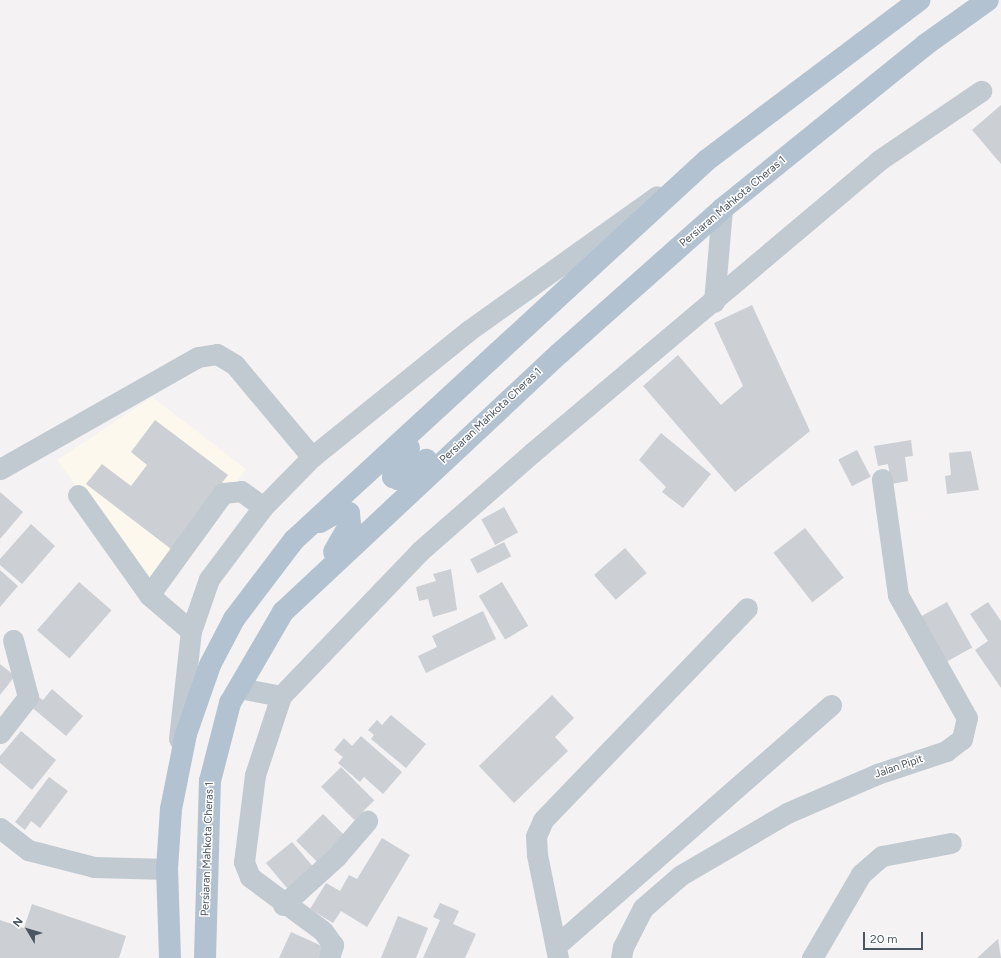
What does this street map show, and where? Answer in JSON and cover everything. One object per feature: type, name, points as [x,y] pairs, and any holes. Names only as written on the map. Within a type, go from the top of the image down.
[{"type":"main road","points":[[170,958],[167,869],[171,809],[186,734],[210,665],[234,619],[294,540],[707,160],[919,0]]},
{"type":"main road","name":"Persiaran Mahkota Cheras 1","points":[[205,958],[210,781],[230,703],[282,612],[322,572],[560,353],[722,209],[925,45],[988,0]]},
{"type":"main road","points":[[522,329],[394,464],[393,477],[398,479],[410,473],[560,353]]},
{"type":"main road","points":[[294,540],[337,512],[349,514],[350,524],[322,572]]},
{"type":"lane","points":[[329,958],[333,945],[323,931],[283,905],[250,877],[244,862],[255,775],[281,696],[420,550],[714,302],[878,161],[981,91]]},
{"type":"lane","points":[[171,809],[191,631],[209,579],[263,508],[312,457],[468,331],[707,160]]},
{"type":"lane","points":[[714,302],[722,209]]},
{"type":"lane","points":[[0,469],[198,357],[217,354],[235,365],[312,457]]},
{"type":"lane","name":"Jalan Pipit","points":[[621,958],[623,947],[643,908],[682,875],[787,814],[877,774],[946,751],[962,739],[967,718],[898,595],[882,479]]},
{"type":"lane","points":[[149,595],[223,493],[241,491],[263,508]]},
{"type":"lane","points":[[78,495],[149,595],[191,631]]},
{"type":"lane","points":[[746,608],[543,820],[536,836],[537,855],[558,951],[831,705]]},
{"type":"lane","points":[[0,732],[28,697],[13,640]]},
{"type":"lane","points":[[239,688],[281,696]]},
{"type":"lane","points":[[283,905],[336,857],[367,821]]},
{"type":"lane","points":[[0,828],[28,850],[94,867],[167,869]]},
{"type":"lane","points":[[812,958],[861,874],[882,856],[951,843]]},
{"type":"shaded area","points":[[152,397],[246,469],[156,594],[57,460]]},
{"type":"building","points":[[1001,105],[1001,164],[972,130]]},
{"type":"building","points":[[752,305],[810,431],[735,492],[643,386],[678,355],[721,405],[743,386],[714,323]]},
{"type":"building","points":[[155,420],[228,475],[171,549],[86,484],[102,464],[131,486],[147,465],[131,452]]},
{"type":"building","points":[[661,433],[711,474],[683,508],[662,492],[666,487],[639,460]]},
{"type":"building","points":[[911,440],[913,456],[905,457],[908,481],[891,484],[888,464],[878,466],[874,446]]},
{"type":"building","points":[[857,450],[871,477],[852,486],[838,460]]},
{"type":"building","points":[[971,451],[979,490],[947,494],[945,476],[951,475],[949,453]]},
{"type":"building","points":[[0,492],[23,512],[0,539]]},
{"type":"building","points":[[504,507],[518,532],[495,545],[481,520]]},
{"type":"building","points":[[31,524],[55,546],[22,584],[0,565],[0,559]]},
{"type":"building","points":[[805,528],[844,578],[812,602],[773,553]]},
{"type":"building","points":[[504,542],[511,556],[477,574],[470,559]]},
{"type":"building","points":[[625,548],[647,573],[616,600],[594,575]]},
{"type":"building","points":[[451,569],[457,610],[433,617],[428,599],[419,601],[416,587],[436,581],[433,574]]},
{"type":"building","points":[[0,570],[18,586],[0,607]]},
{"type":"building","points":[[79,582],[111,610],[69,659],[37,630]]},
{"type":"building","points":[[502,582],[528,626],[505,640],[479,596]]},
{"type":"building","points":[[947,602],[972,647],[945,663],[920,617]]},
{"type":"building","points":[[988,602],[1001,621],[1001,688],[975,650],[988,641],[970,614]]},
{"type":"building","points":[[483,611],[496,639],[426,673],[418,656],[437,647],[432,636]]},
{"type":"building","points":[[0,664],[15,676],[0,695]]},
{"type":"building","points":[[52,689],[83,716],[66,736],[29,705],[37,696],[43,700]]},
{"type":"building","points":[[552,695],[574,718],[555,737],[568,751],[514,803],[479,766]]},
{"type":"building","points":[[391,715],[426,744],[406,768],[371,739],[374,735],[368,730],[377,720],[382,725]]},
{"type":"building","points":[[21,731],[56,760],[32,790],[0,763],[0,756]]},
{"type":"building","points":[[361,736],[402,772],[383,794],[364,777],[360,782],[338,763],[343,757],[334,750],[344,738],[352,746]]},
{"type":"building","points":[[341,767],[374,800],[354,820],[321,787]]},
{"type":"building","points":[[49,777],[68,791],[40,828],[31,821],[25,830],[15,822]]},
{"type":"building","points":[[323,814],[350,841],[323,868],[296,841]]},
{"type":"building","points":[[382,838],[410,855],[367,927],[341,911],[333,923],[310,909],[326,883],[340,891],[349,875],[357,879]]},
{"type":"building","points":[[292,842],[316,870],[287,888],[266,863]]},
{"type":"building","points":[[440,903],[459,911],[453,924],[476,934],[465,958],[423,958],[440,920],[433,917]]},
{"type":"building","points":[[32,904],[126,936],[119,958],[0,958],[0,920],[24,928]]},
{"type":"building","points":[[398,916],[428,928],[416,958],[381,958]]},
{"type":"building","points":[[291,932],[324,947],[320,958],[279,958]]},
{"type":"building","points":[[998,939],[1001,958],[977,958]]}]
